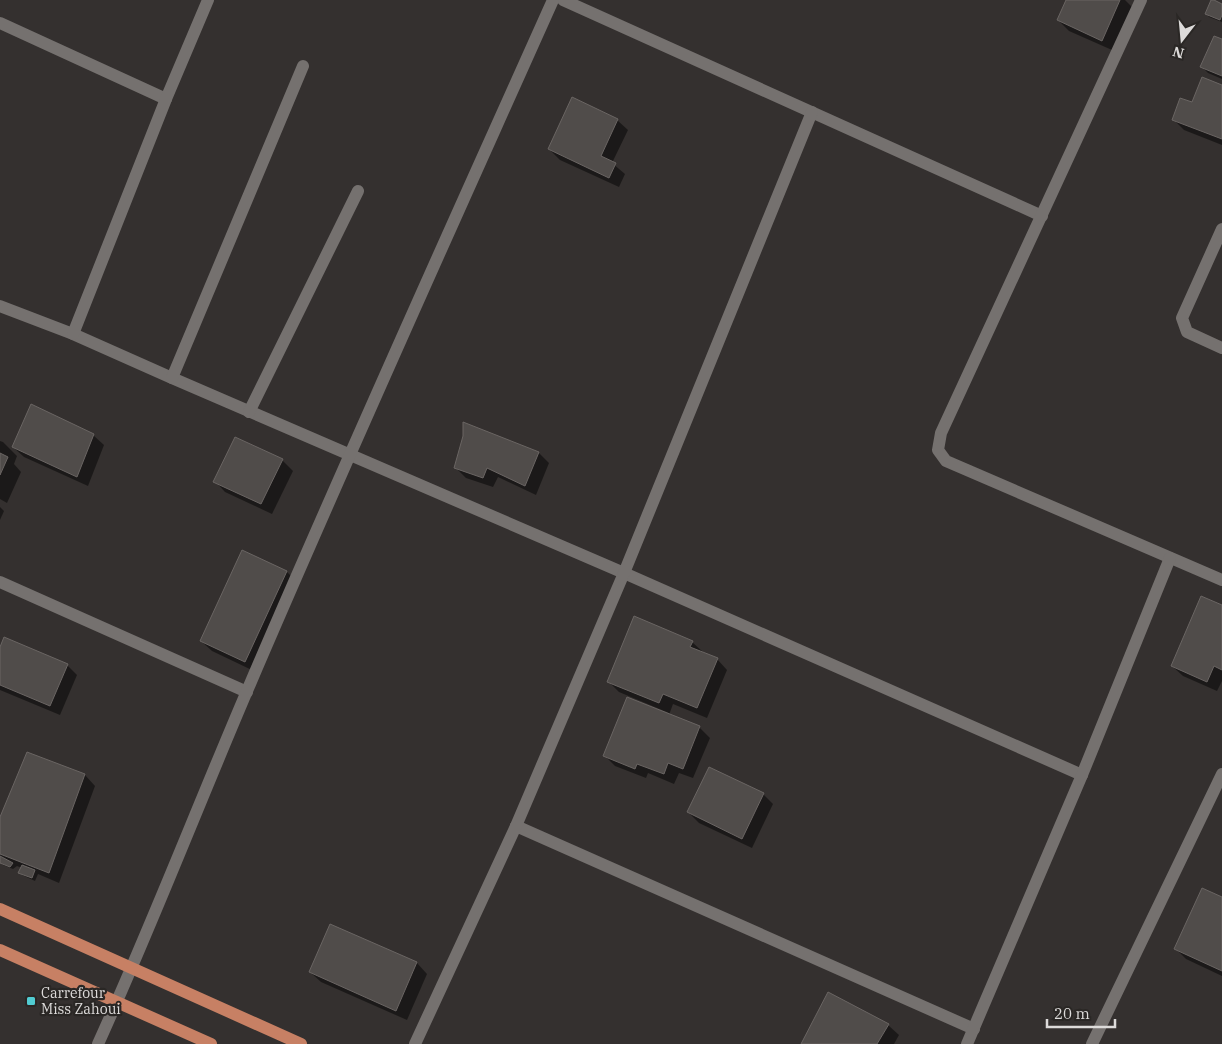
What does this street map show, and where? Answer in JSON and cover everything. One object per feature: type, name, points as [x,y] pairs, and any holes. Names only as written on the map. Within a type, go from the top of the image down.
[{"type":"main road","points":[[0,909],[301,1044]]},
{"type":"main road","points":[[0,950],[211,1044]]},
{"type":"street","points":[[73,334],[166,99],[208,0]]},
{"type":"street","points":[[98,1044],[132,968],[247,692],[553,0]]},
{"type":"street","points":[[563,0],[1042,216]]},
{"type":"street","points":[[1141,0],[941,433],[938,450],[946,462],[1222,580]]},
{"type":"street","points":[[0,23],[166,99]]},
{"type":"street","points":[[172,378],[304,66]]},
{"type":"street","points":[[416,1044],[516,826],[624,573],[812,112]]},
{"type":"street","points":[[249,412],[358,190]]},
{"type":"street","points":[[1222,229],[1182,318],[1187,332],[1222,348]]},
{"type":"street","points":[[0,306],[73,334],[350,456],[624,573],[1082,776]]},
{"type":"street","points":[[967,1044],[1082,776],[1170,558]]},
{"type":"street","points":[[0,582],[247,692]]},
{"type":"street","points":[[1092,1044],[1222,774]]},
{"type":"street","points":[[516,826],[974,1029]]},
{"type":"building","points":[[1066,0],[1120,0],[1102,41],[1057,20]]},
{"type":"building","points":[[1211,0],[1222,4],[1220,20],[1205,14]]},
{"type":"building","points":[[1214,36],[1222,39],[1222,76],[1200,67]]},
{"type":"building","points":[[1202,77],[1222,85],[1222,139],[1172,120],[1180,98],[1192,102]]},
{"type":"building","points":[[572,97],[618,119],[601,156],[616,163],[609,178],[548,149]]},
{"type":"building","points":[[31,404],[94,434],[77,477],[12,447]]},
{"type":"building","points":[[463,422],[539,452],[525,486],[487,468],[483,478],[454,468],[463,436]]},
{"type":"building","points":[[235,437],[283,459],[261,504],[213,482]]},
{"type":"building","points":[[0,453],[8,457],[0,475]]},
{"type":"building","points":[[242,550],[287,571],[245,662],[200,641]]},
{"type":"building","points":[[1201,596],[1222,605],[1222,670],[1214,666],[1207,682],[1171,666]]},
{"type":"building","points":[[634,616],[693,641],[690,647],[718,658],[697,708],[663,694],[659,703],[607,682]]},
{"type":"building","points":[[4,637],[68,664],[50,706],[0,685],[0,647]]},
{"type":"building","points":[[627,697],[700,726],[683,769],[668,763],[664,774],[637,764],[635,769],[603,756]]},
{"type":"building","points":[[27,752],[85,774],[49,873],[0,854],[0,817]]},
{"type":"building","points":[[709,767],[764,793],[742,839],[687,812]]},
{"type":"building","points":[[0,856],[13,863],[10,867],[0,863]]},
{"type":"building","points":[[22,865],[35,870],[32,878],[18,873]]},
{"type":"building","points":[[1202,888],[1222,897],[1222,971],[1174,949]]},
{"type":"building","points":[[330,924],[417,962],[396,1011],[309,972]]},
{"type":"building","points":[[828,992],[889,1024],[877,1044],[801,1044]]},
{"type":"place","name":"Carrefour Miss Zahoui","points":[[31,1001]]}]
